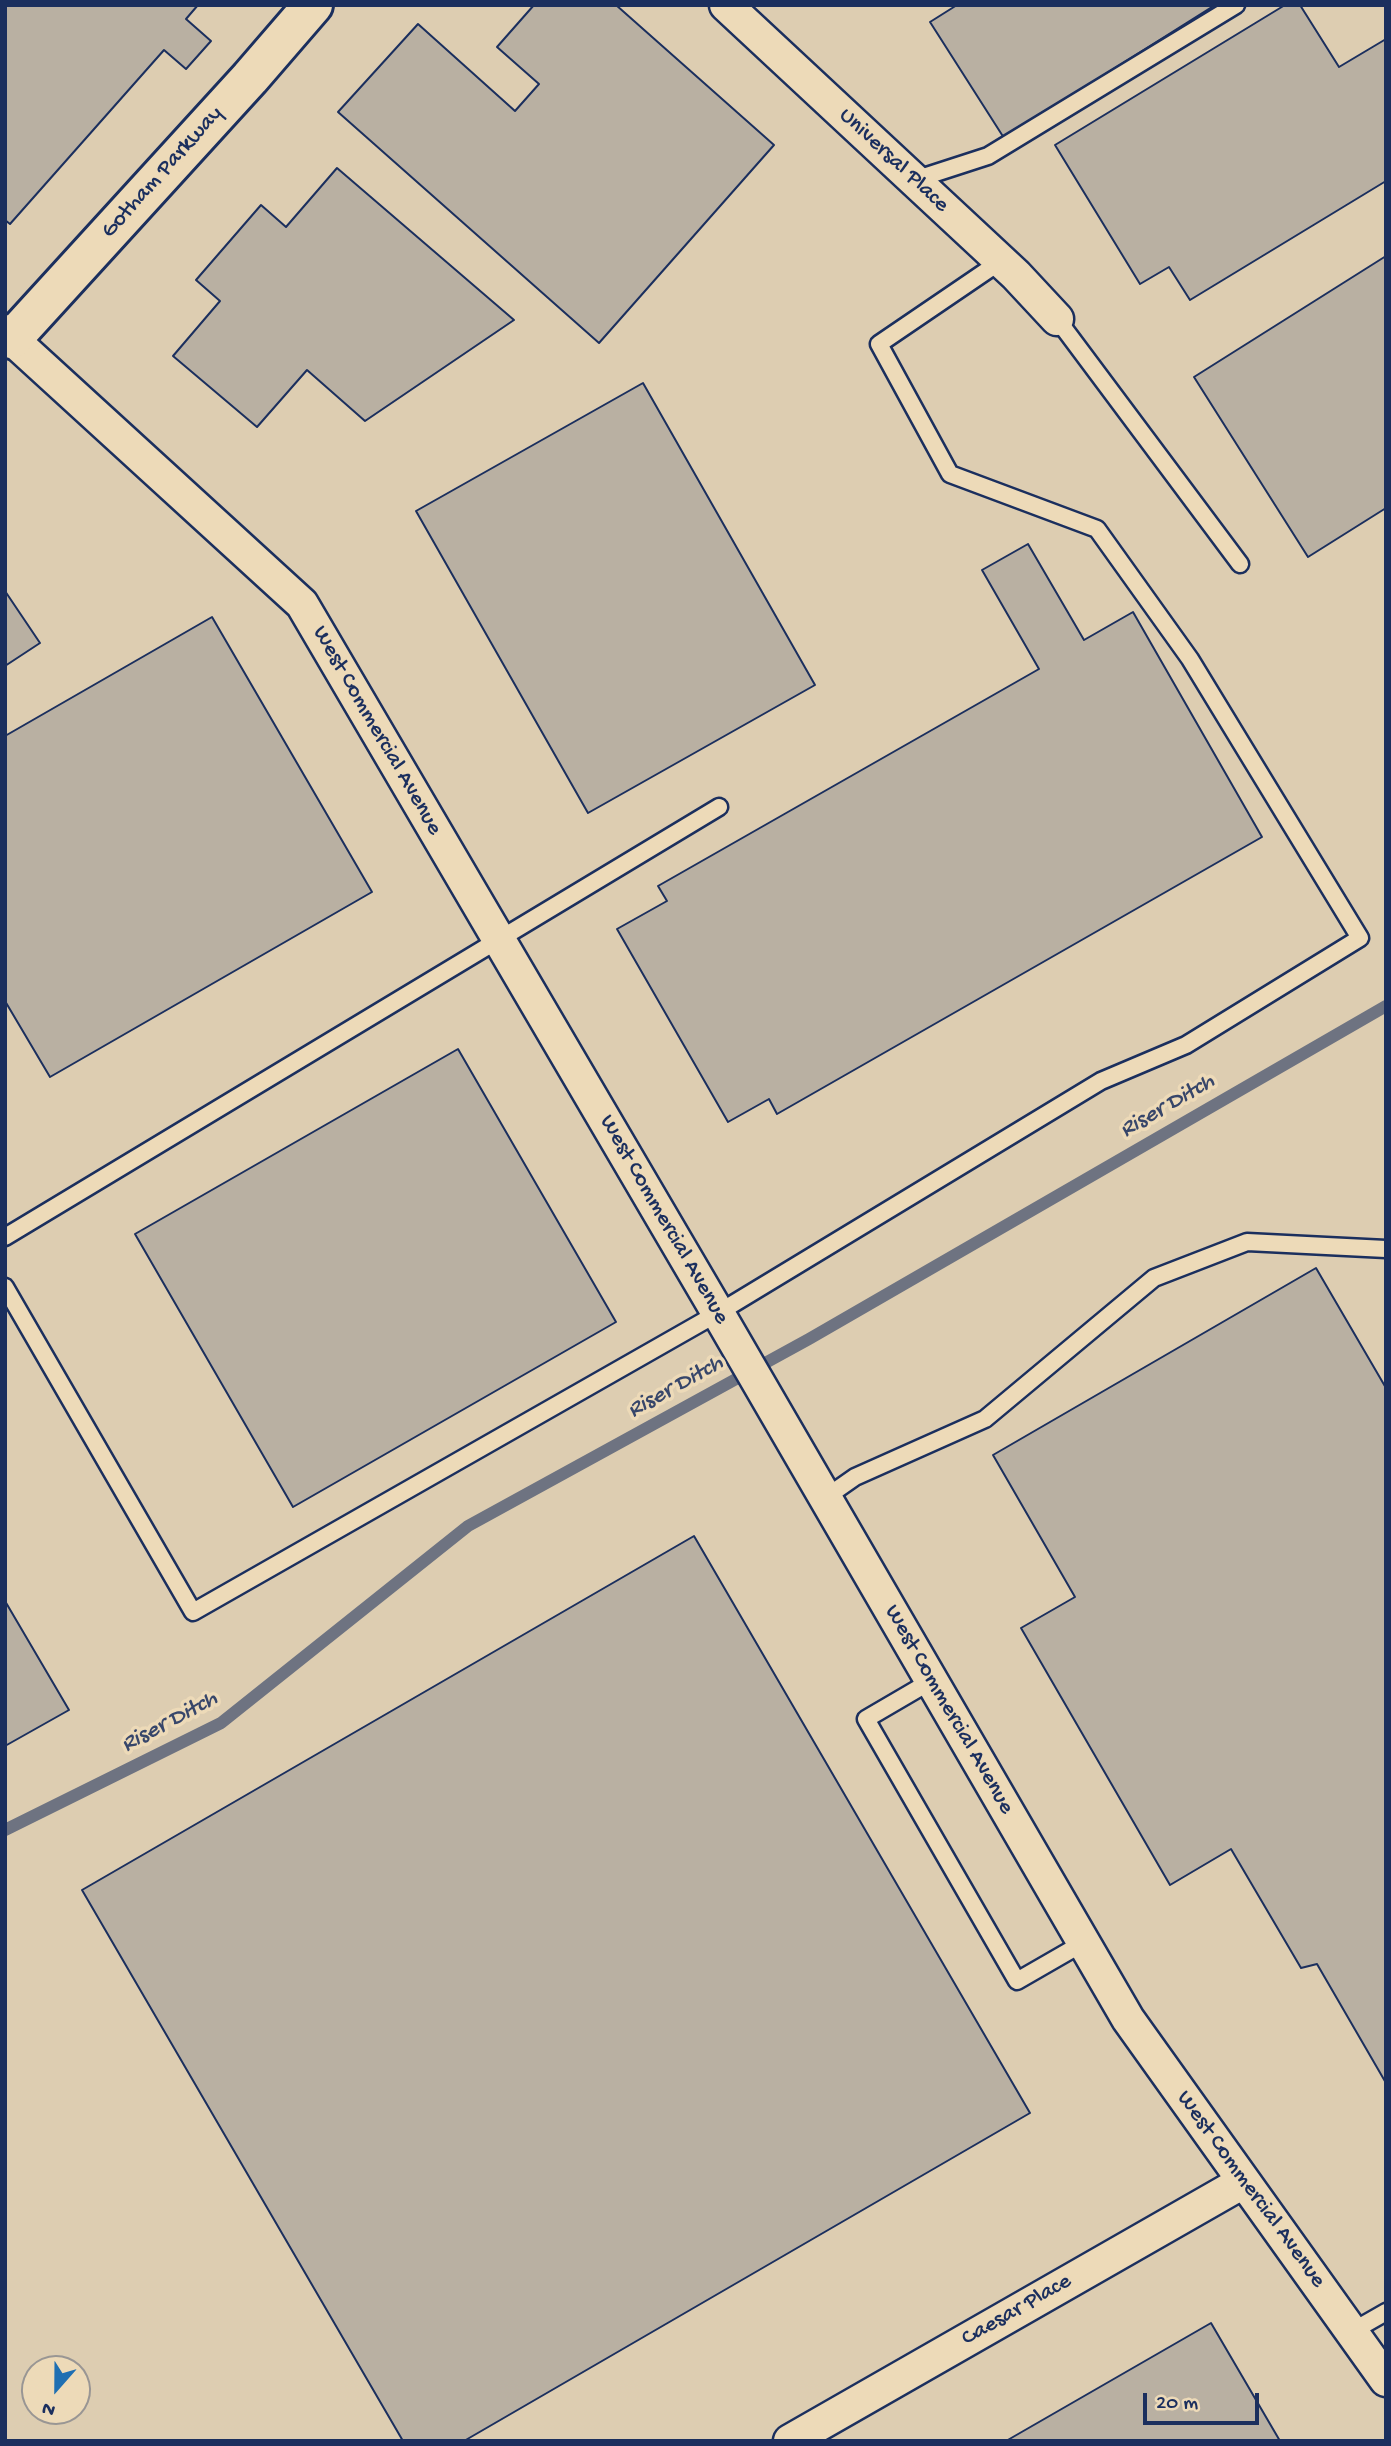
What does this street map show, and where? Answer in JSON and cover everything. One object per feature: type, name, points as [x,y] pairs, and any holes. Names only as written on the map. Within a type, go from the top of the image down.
[{"type":"street","name":"Gotham Parkway","points":[[8,336],[241,88],[313,5]]},
{"type":"street","name":"Universal Place","points":[[726,5],[1002,261],[1057,319]]},
{"type":"street","name":"West Commercial Avenue","points":[[8,336],[302,604],[1128,2019],[1386,2380]]},
{"type":"street","name":"Caesar Place","points":[[790,2441],[1243,2182]]},
{"type":"lane","points":[[914,180],[988,156],[1236,5]]},
{"type":"lane","points":[[5,1287],[193,1612],[718,1313],[1101,1081],[1186,1045],[1360,938],[1190,659],[1097,529],[950,474],[879,344],[1002,261]]},
{"type":"lane","points":[[1057,319],[1240,564]]},
{"type":"lane","points":[[5,1237],[719,807]]},
{"type":"lane","points":[[825,1498],[855,1477],[985,1419],[1154,1278],[1247,1242],[1386,1249]]},
{"type":"lane","points":[[931,1681],[866,1719],[1017,1981],[1083,1943]]},
{"type":"lane","points":[[1351,2332],[1386,2312]]},
{"type":"shaded area","points":[[5,5],[1386,5],[1386,2441],[5,2441]]},
{"type":"building","points":[[5,5],[198,5],[186,19],[211,41],[186,69],[164,50],[10,224],[5,220]]},
{"type":"building","points":[[534,5],[616,5],[774,145],[599,343],[338,112],[418,24],[515,111],[539,84],[497,47]]},
{"type":"building","points":[[957,5],[1215,5],[1004,138],[930,22]]},
{"type":"building","points":[[1285,5],[1300,5],[1339,67],[1386,39],[1386,181],[1190,300],[1169,267],[1140,284],[1055,145]]},
{"type":"building","points":[[337,168],[514,320],[365,421],[307,370],[257,427],[173,356],[220,301],[196,280],[261,205],[286,227]]},
{"type":"building","points":[[1386,256],[1386,508],[1308,557],[1194,377]]},
{"type":"building","points":[[643,383],[815,685],[588,813],[416,511]]},
{"type":"building","points":[[1028,544],[1084,640],[1133,612],[1262,837],[777,1114],[769,1099],[728,1122],[617,929],[667,901],[658,886],[1039,669],[982,570]]},
{"type":"building","points":[[5,591],[40,643],[5,666]]},
{"type":"building","points":[[212,617],[372,892],[50,1077],[5,1001],[5,736]]},
{"type":"building","points":[[458,1049],[616,1322],[293,1507],[135,1234]]},
{"type":"building","points":[[1316,1268],[1386,1388],[1386,2083],[1317,1964],[1301,1968],[1231,1849],[1170,1885],[1021,1628],[1075,1597],[993,1455]]},
{"type":"building","points":[[694,1536],[1030,2113],[464,2441],[403,2441],[82,1890]]},
{"type":"building","points":[[5,1601],[69,1710],[5,1746]]},
{"type":"building","points":[[1211,2323],[1280,2441],[1006,2441]]},
{"type":"waterway","name":"Riser Ditch","points":[[5,1830],[221,1723],[468,1526],[809,1339],[1386,1006]]}]
